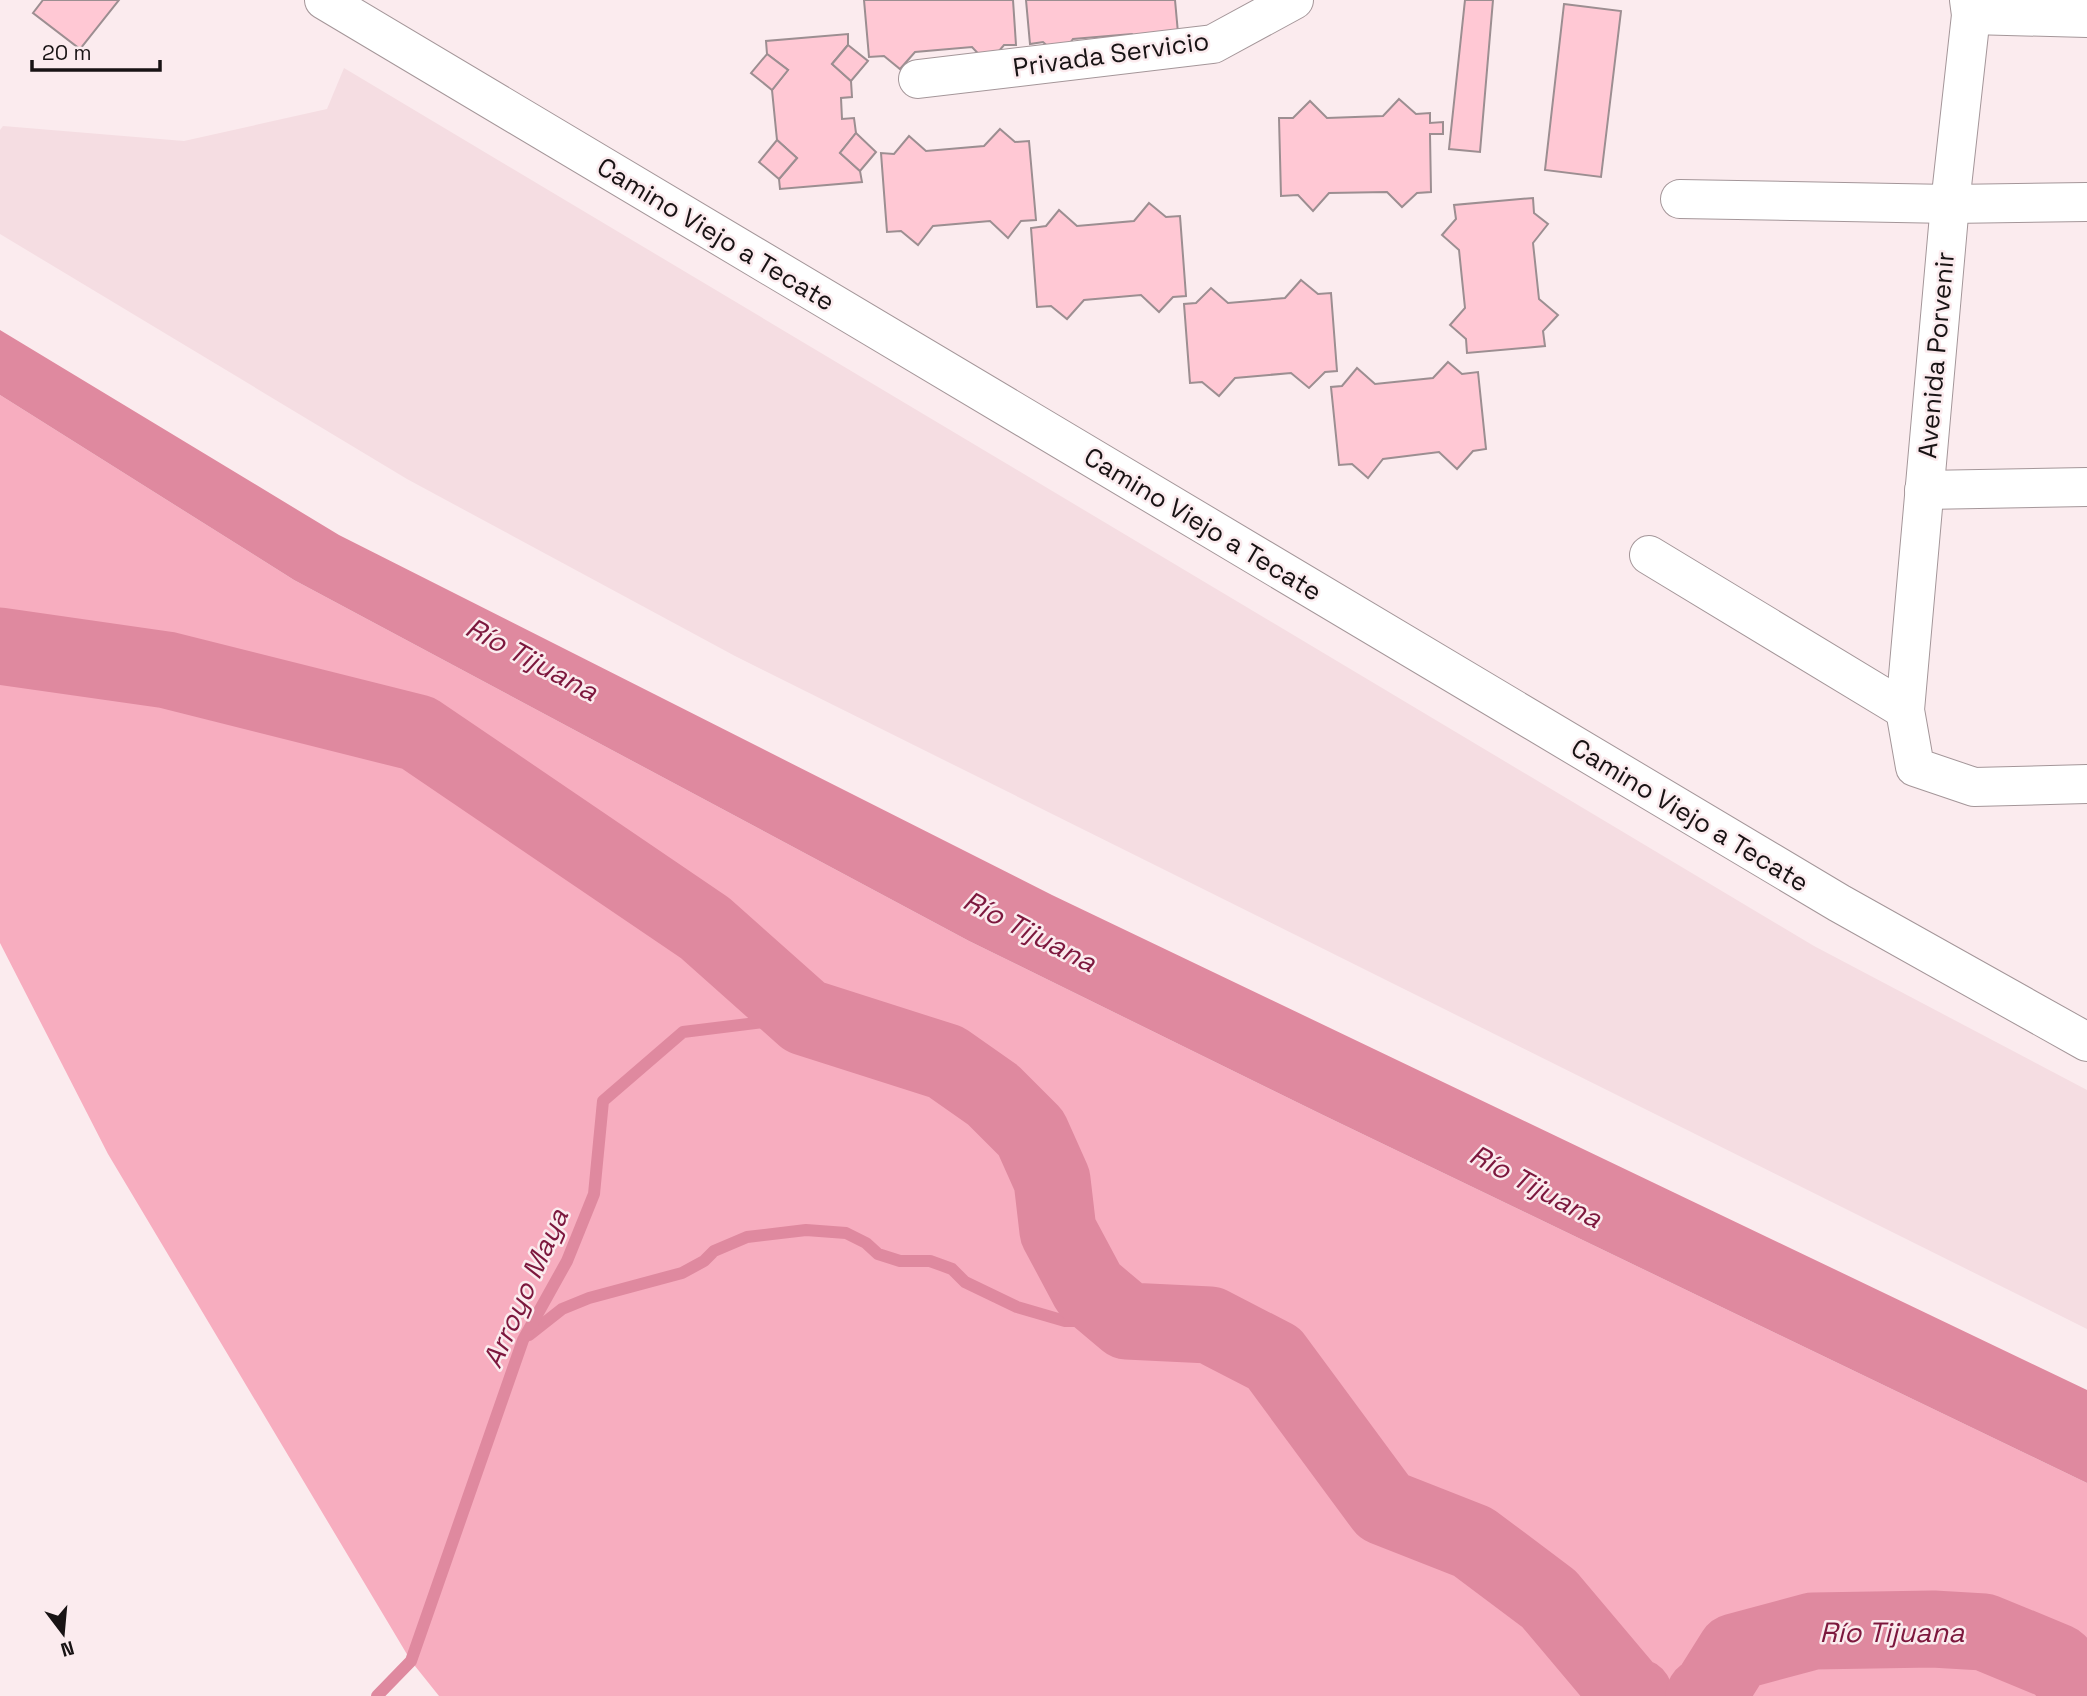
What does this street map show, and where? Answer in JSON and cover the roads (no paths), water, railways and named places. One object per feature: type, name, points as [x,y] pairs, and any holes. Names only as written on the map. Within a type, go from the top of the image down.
[{"type":"street","name":"Camino Viejo a Tecate","points":[[324,0],[1839,903],[2087,1042]]},
{"type":"street","name":"Privada Servicio","points":[[918,79],[1213,44],[1294,0]]},
{"type":"street","points":[[1970,7],[2087,18]]},
{"type":"street","name":"Avenida Porvenir","points":[[1970,7],[1905,710],[1915,767],[1974,787],[2087,784]]},
{"type":"street","points":[[1680,199],[1950,204],[2087,202]]},
{"type":"street","points":[[1924,491],[2087,487]]},
{"type":"street","points":[[1648,555],[1905,710]]},
{"type":"water","points":[[0,330],[339,535],[1052,895],[2087,1390],[2087,1483],[1323,1115],[969,941],[294,580],[0,395]]},
{"type":"waterway","name":"Río Tijuana","points":[[0,646],[167,670],[418,733],[705,928],[805,1017],[946,1062],[993,1095],[1031,1133],[1052,1180],[1058,1231],[1089,1289],[1127,1321],[1210,1325],[1274,1358],[1384,1507],[1473,1542],[1549,1599],[1630,1695],[1635,1696]]},
{"type":"waterway","name":"Arroyo Maya","points":[[377,1696],[411,1661],[523,1340],[567,1261],[594,1194],[603,1101],[683,1032],[805,1017]]},
{"type":"waterway","points":[[529,1335],[562,1309],[589,1298],[682,1273],[704,1261],[714,1251],[747,1237],[806,1230],[846,1233],[866,1243],[878,1254],[900,1261],[930,1261],[952,1269],[965,1282],[1017,1307],[1065,1321],[1127,1321]]},
{"type":"waterway","name":"Río Tijuana","points":[[1704,1696],[1708,1695],[1735,1652],[1813,1631],[1933,1629],[1984,1632],[2057,1662],[2087,1693]]}]
